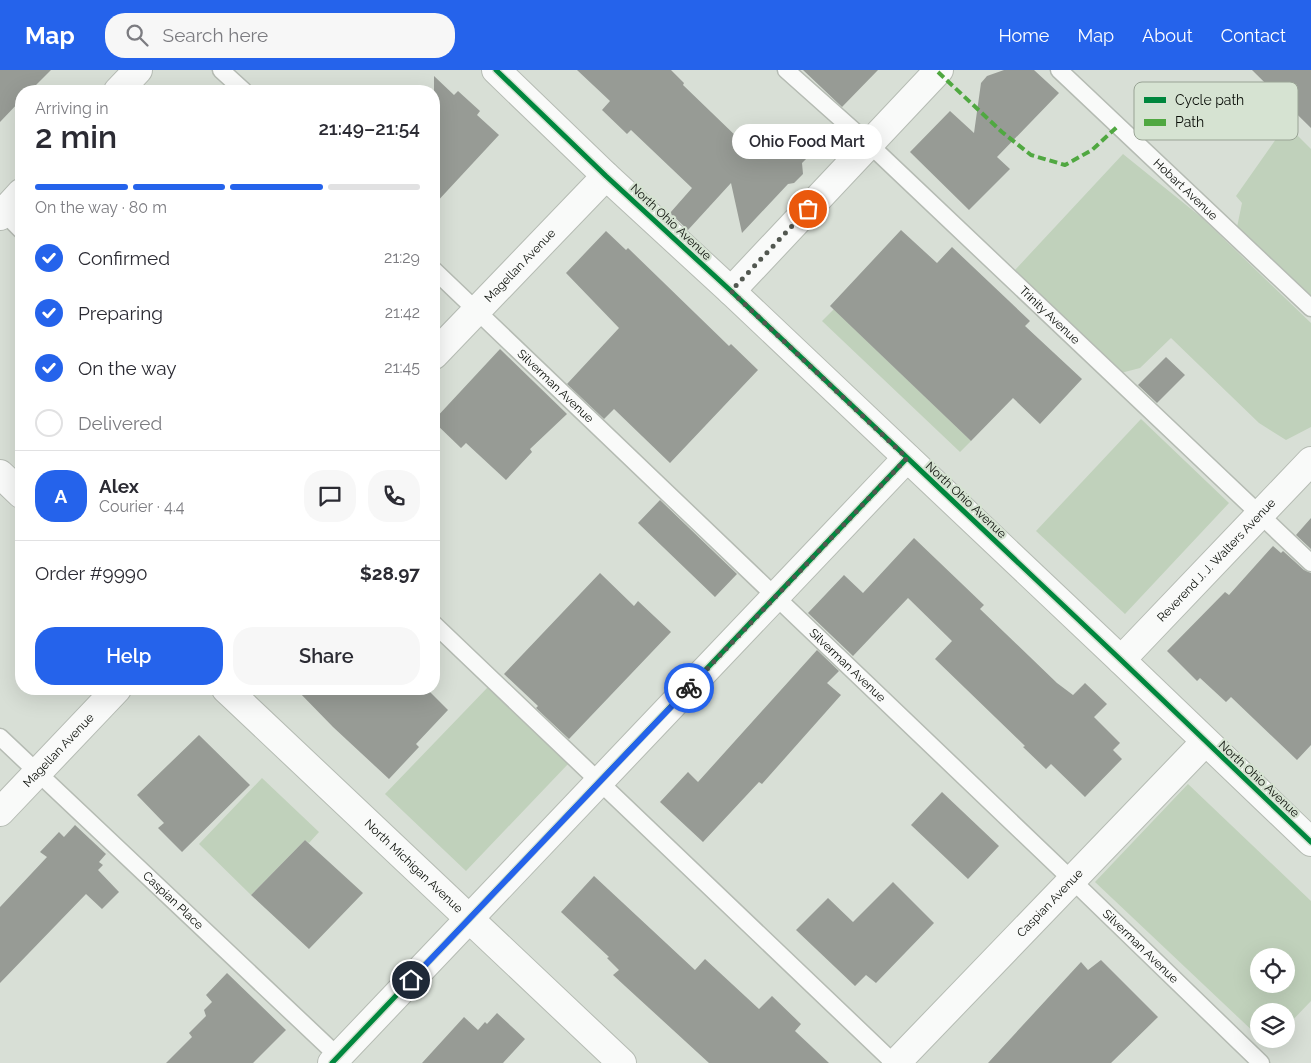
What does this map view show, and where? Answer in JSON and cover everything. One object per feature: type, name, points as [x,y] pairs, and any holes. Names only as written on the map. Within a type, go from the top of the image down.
[{"type":"street","points":[[124,85],[138,70]]},
{"type":"street","name":"North Ohio Avenue","points":[[496,70],[1311,842]]},
{"type":"street","points":[[731,291],[939,70]]},
{"type":"street","name":"Magellan Avenue","points":[[440,349],[606,176]]},
{"type":"street","points":[[338,1061],[469,919],[907,458]]},
{"type":"street","name":"Reverend J. J. Walters Avenue","points":[[1121,660],[1311,461]]},
{"type":"street","points":[[0,474],[15,488]]},
{"type":"street","name":"Magellan Avenue","points":[[0,812],[111,695]]},
{"type":"street","name":"North Michigan Avenue","points":[[232,695],[622,1063]]},
{"type":"street","name":"Caspian Avenue","points":[[895,1063],[1205,742]]},
{"type":"lane","points":[[221,70],[237,85]]},
{"type":"lane","name":"Trinity Avenue","points":[[786,70],[869,144],[1311,564]]},
{"type":"lane","name":"Hobart Avenue","points":[[1058,70],[1311,308]]},
{"type":"lane","name":"Silverman Avenue","points":[[440,276],[1261,1063]]},
{"type":"lane","points":[[440,630],[598,783],[895,1063]]},
{"type":"lane","name":"Caspian Place","points":[[0,737],[338,1061]]},
{"type":"green space","points":[[1298,136],[1311,149],[1311,296],[1237,227],[1242,203],[1236,196],[1275,140],[1298,140]]},
{"type":"green space","points":[[1123,154],[1201,217],[1311,323],[1311,427],[1286,440],[1259,423],[1171,338],[1140,368],[1121,373],[1015,270]]},
{"type":"green space","points":[[834,309],[971,441],[960,452],[822,321]]},
{"type":"green space","points":[[1141,419],[1229,503],[1125,614],[1036,531]]},
{"type":"green space","points":[[488,687],[569,763],[466,871],[385,794]]},
{"type":"green space","points":[[262,778],[319,832],[309,843],[305,840],[251,895],[199,844]]},
{"type":"green space","points":[[1188,784],[1311,901],[1311,1001],[1295,1018],[1295,1003],[1250,1003],[1250,1028],[1095,882]]},
{"type":"building","points":[[0,70],[51,70],[36,85],[15,85],[15,106],[0,122]]},
{"type":"building","points":[[577,70],[671,70],[684,83],[683,85],[739,139],[742,135],[747,140],[757,130],[770,142],[776,136],[780,140],[793,128],[816,149],[802,163],[803,174],[794,183],[788,184],[742,233],[731,183],[688,230],[670,213],[692,188],[631,130],[627,134],[602,110],[610,101]]},
{"type":"building","points":[[803,70],[878,70],[842,107]]},
{"type":"building","points":[[1004,70],[1034,70],[1059,93],[997,157],[1010,169],[969,210],[910,152],[950,111],[974,133],[981,83],[987,76]]},
{"type":"building","points":[[1252,70],[1311,70],[1311,128],[1298,115],[1298,82],[1264,82]]},
{"type":"building","points":[[434,76],[454,95],[458,91],[480,111],[477,115],[499,135],[440,199],[440,85],[434,85]]},
{"type":"building","points":[[901,230],[937,263],[952,247],[1030,321],[1025,326],[1082,379],[1040,424],[1013,398],[971,441],[830,306]]},
{"type":"building","points":[[606,231],[626,250],[628,248],[729,346],[731,344],[758,370],[670,463],[614,409],[604,419],[567,384],[619,328],[566,273]]},
{"type":"building","points":[[500,349],[567,414],[530,449],[532,452],[506,480],[466,443],[461,448],[440,428],[440,414]]},
{"type":"building","points":[[1166,357],[1185,375],[1157,403],[1138,385]]},
{"type":"building","points":[[660,500],[737,574],[715,597],[638,523]]},
{"type":"building","points":[[1311,518],[1311,549],[1296,535]]},
{"type":"building","points":[[914,538],[984,605],[980,609],[1057,683],[1073,695],[1085,683],[1107,704],[1094,717],[1120,743],[1113,750],[1122,759],[1085,797],[1051,764],[1046,769],[1023,747],[1025,746],[935,659],[952,641],[908,598],[853,656],[808,613],[844,575],[863,593]]},
{"type":"building","points":[[1273,546],[1281,553],[1283,551],[1304,570],[1311,573],[1311,745],[1297,760],[1231,697],[1226,702],[1200,678],[1197,681],[1167,651],[1225,592],[1229,595]]},
{"type":"building","points":[[600,573],[634,606],[638,601],[671,632],[569,739],[504,674]]},
{"type":"building","points":[[817,650],[839,671],[827,683],[841,695],[762,784],[759,782],[703,842],[660,802],[688,772],[698,782]]},
{"type":"building","points":[[302,695],[433,695],[448,710],[416,744],[419,747],[389,779]]},
{"type":"building","points":[[199,735],[250,785],[182,852],[158,828],[164,823],[137,795]]},
{"type":"building","points":[[942,792],[999,846],[968,879],[911,825]]},
{"type":"building","points":[[75,825],[106,854],[99,862],[103,865],[98,870],[119,892],[102,909],[86,894],[0,983],[0,907],[47,857],[40,852],[59,832],[64,837]]},
{"type":"building","points":[[305,840],[363,893],[309,949],[251,895]]},
{"type":"building","points":[[594,876],[695,970],[705,959],[759,1009],[772,996],[801,1024],[795,1031],[829,1063],[709,1063],[613,975],[619,970],[607,958],[609,957],[561,912]]},
{"type":"building","points":[[893,882],[934,923],[876,983],[866,975],[855,986],[796,930],[828,898],[853,922]]},
{"type":"building","points":[[1101,960],[1158,1017],[1111,1063],[988,1063],[1081,962],[1088,970]]},
{"type":"building","points":[[227,973],[286,1030],[253,1063],[166,1063],[192,1037],[189,1033],[206,1016],[204,1010],[212,1002],[206,995]]},
{"type":"building","points":[[497,1013],[525,1039],[503,1063],[422,1063],[464,1017],[478,1030],[485,1022],[487,1024]]},
{"type":"marked path","points":[[938,72],[1002,132],[1031,155],[1065,165],[1092,150],[1118,126]]},
{"type":"cycle path","points":[[496,70],[1311,842]]},
{"type":"cycle path","points":[[332,1063],[907,458]]},
{"type":"way so far","points":[[689,688],[907,458],[731,291],[808,209]]},
{"type":"place","name":"Ohio Food Mart","points":[[808,209]]},
{"type":"route","points":[[411,980],[689,688]]}]
